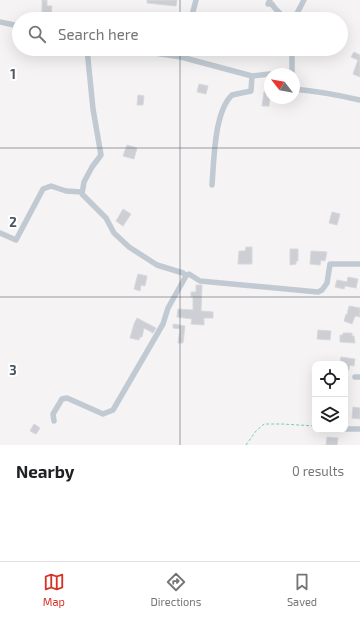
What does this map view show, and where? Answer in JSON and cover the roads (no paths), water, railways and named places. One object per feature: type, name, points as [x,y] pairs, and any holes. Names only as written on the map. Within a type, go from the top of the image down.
[{"type":"street","points":[[193,12],[196,0]]},
{"type":"street","points":[[270,0],[268,4],[272,4],[274,9],[280,12]]},
{"type":"street","points":[[298,12],[304,0]]},
{"type":"street","points":[[0,22],[12,25]]},
{"type":"street","points":[[88,56],[93,109],[101,155],[87,177],[82,188],[82,194],[106,218],[114,233],[129,247],[157,265],[184,273],[186,276],[189,274],[200,281],[318,292],[322,290],[327,283],[330,264],[360,264]]},
{"type":"street","points":[[174,56],[252,76],[264,75]]},
{"type":"street","points":[[292,56],[293,68]]},
{"type":"street","points":[[212,185],[217,136],[223,108],[232,95],[251,91],[252,76]]},
{"type":"street","points":[[300,89],[360,100]]},
{"type":"street","points":[[0,233],[16,240],[43,189],[51,186],[66,191],[82,192]]},
{"type":"street","points":[[54,421],[53,414],[62,399],[66,398],[104,414],[113,410],[163,324],[168,308],[186,276]]},
{"type":"street","points":[[348,428],[360,429]]}]
